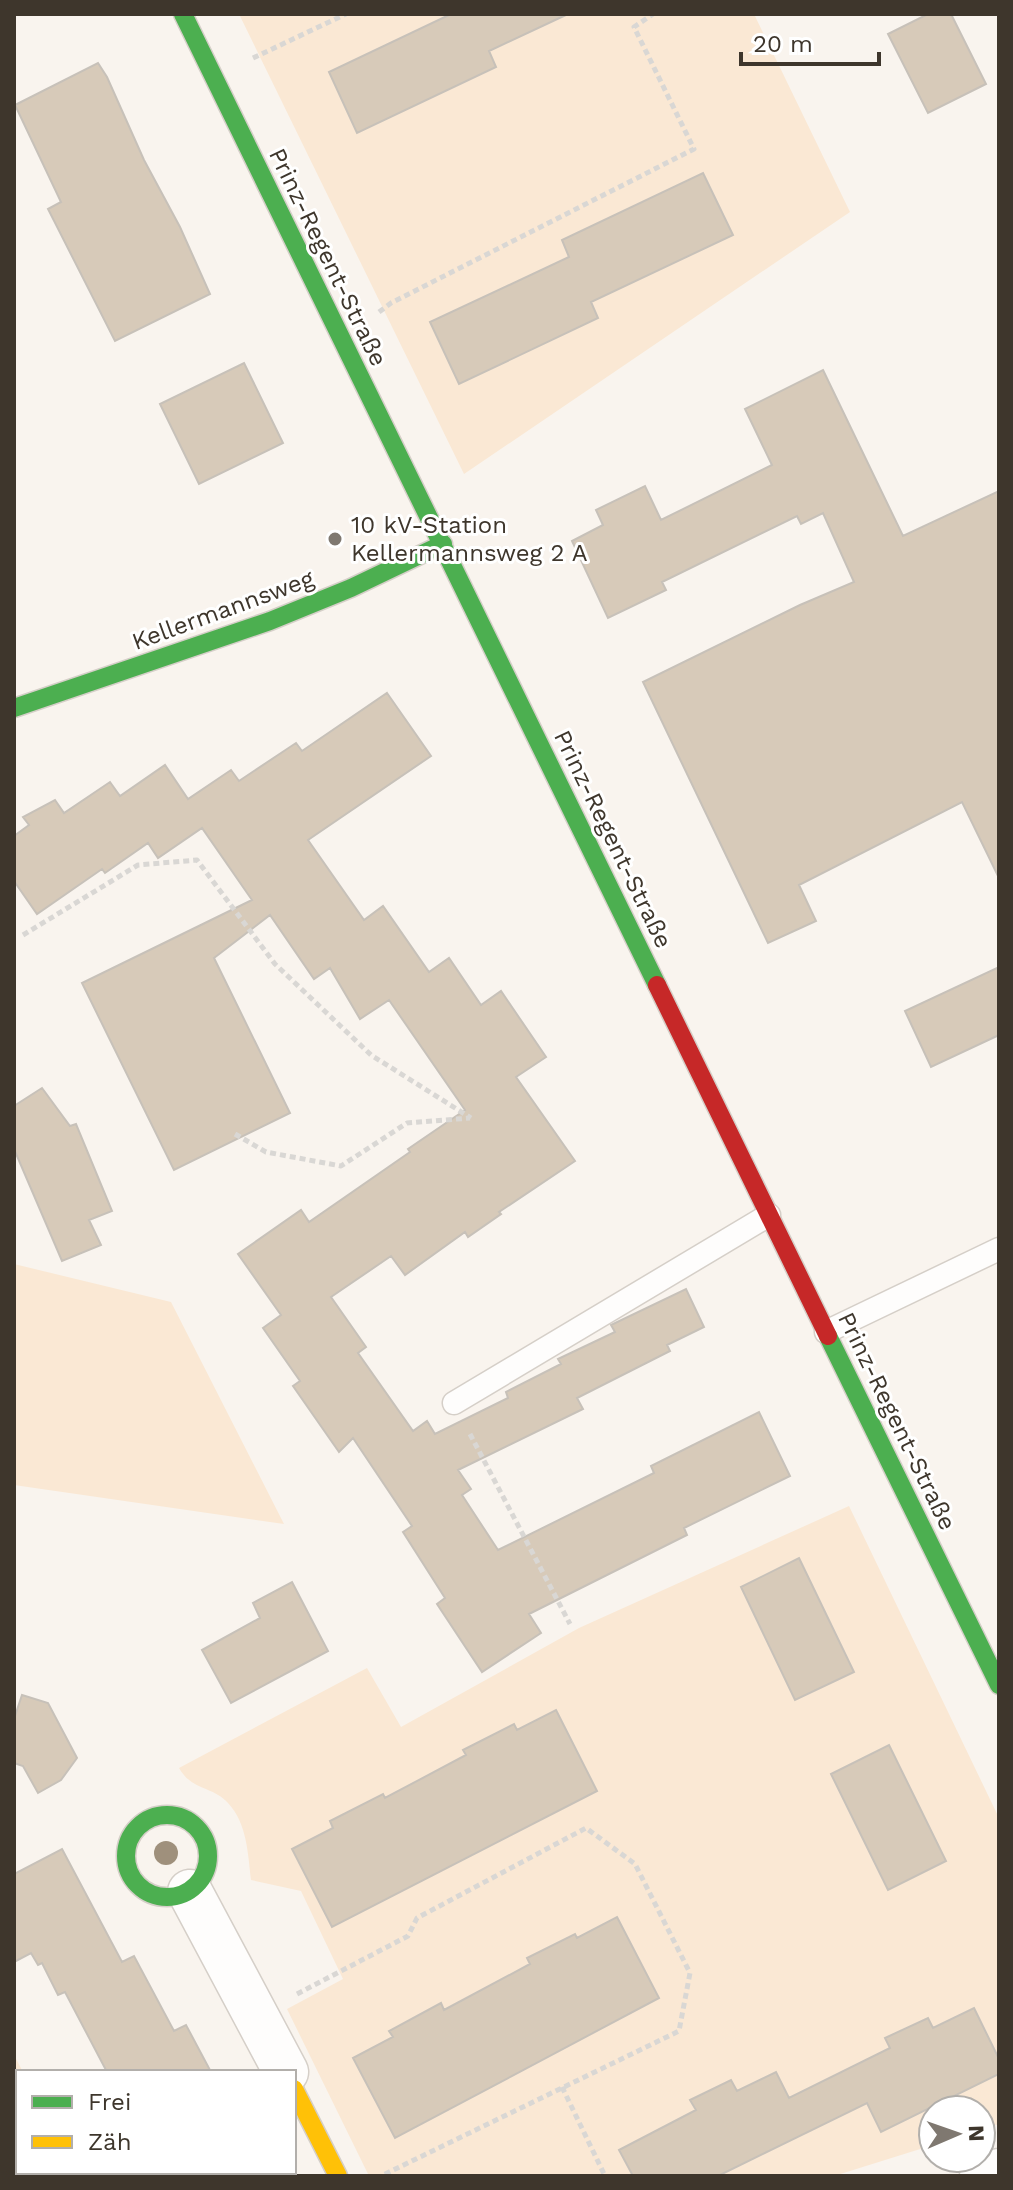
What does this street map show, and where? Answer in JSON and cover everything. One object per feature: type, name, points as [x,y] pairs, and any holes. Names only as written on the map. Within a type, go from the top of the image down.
[{"type":"street","name":"Prinz-Regent-Straße","points":[[183,14],[999,1685]]},
{"type":"street","name":"Kellermannsweg","points":[[14,708],[270,621],[351,588],[443,544]]},
{"type":"street","points":[[171,1814],[188,1819],[201,1830],[208,1846],[209,1864],[202,1880],[190,1892],[173,1898],[155,1896],[140,1888],[130,1874],[125,1857],[128,1840],[139,1825],[153,1816],[171,1814]]},
{"type":"street","points":[[190,1892],[285,2070]]},
{"type":"street","points":[[296,2093],[338,2176]]},
{"type":"street","points":[[982,2176],[999,2171]]},
{"type":"lane","points":[[454,1403],[769,1215]]},
{"type":"lane","points":[[826,1332],[999,1249]]},
{"type":"path","points":[[214,77],[346,14]]},
{"type":"path","points":[[391,303],[694,149],[634,27],[653,14]]},
{"type":"path","points":[[23,935],[138,865],[197,860],[275,964],[371,1055],[471,1118],[407,1123],[341,1166],[266,1152],[235,1134]]},
{"type":"path","points":[[454,1403],[570,1624]]},
{"type":"path","points":[[257,2016],[408,1936],[417,1918],[586,1828],[635,1864],[690,1973],[679,2031],[380,2176]]},
{"type":"path","points":[[562,2087],[605,2176]]},
{"type":"shaded area","points":[[239,14],[754,14],[850,212],[464,474]]},
{"type":"shaded area","points":[[14,1264],[171,1302],[284,1524],[14,1485]]},
{"type":"shaded area","points":[[849,1506],[999,1818],[999,2124],[997,2094],[917,2094],[917,2150],[834,2176],[369,2176],[287,2009],[343,1979],[301,1891],[251,1880],[246,1839],[234,1811],[222,1798],[190,1781],[179,1768],[367,1668],[401,1727],[579,1628]]},
{"type":"shaded area","points":[[14,2055],[22,2070],[16,2070],[16,2174],[79,2176],[14,2176]]},
{"type":"building","points":[[451,14],[568,14],[489,51],[496,67],[357,133],[329,72]]},
{"type":"building","points":[[928,14],[951,14],[986,84],[928,113],[888,34]]},
{"type":"building","points":[[98,63],[210,294],[115,341],[48,209],[61,202],[15,105]]},
{"type":"building","points":[[703,173],[733,235],[591,302],[598,318],[459,384],[430,322],[569,257],[562,240]]},
{"type":"building","points":[[244,363],[283,443],[199,484],[160,404]]},
{"type":"building","points":[[823,370],[903,536],[999,491],[999,878],[962,802],[799,885],[816,921],[768,943],[643,682],[854,582],[823,513],[801,524],[797,516],[662,582],[666,590],[608,618],[572,541],[603,525],[596,510],[645,486],[661,520],[772,465],[745,409]]},
{"type":"building","points":[[387,693],[431,756],[308,840],[364,920],[383,906],[429,972],[449,958],[481,1005],[501,991],[546,1057],[516,1077],[575,1161],[499,1212],[501,1214],[468,1237],[465,1232],[405,1275],[391,1256],[331,1297],[366,1347],[358,1353],[413,1431],[427,1421],[435,1434],[508,1398],[506,1392],[561,1364],[558,1359],[615,1332],[611,1325],[686,1289],[704,1327],[667,1345],[670,1351],[577,1398],[583,1409],[458,1470],[471,1489],[462,1495],[498,1550],[654,1473],[651,1466],[759,1412],[790,1476],[684,1528],[687,1535],[529,1614],[541,1633],[482,1672],[437,1604],[445,1598],[403,1532],[412,1526],[353,1438],[339,1452],[293,1386],[300,1381],[263,1328],[281,1315],[238,1254],[301,1210],[309,1222],[465,1110],[389,1000],[360,1019],[330,968],[314,979],[270,915],[214,958],[290,1113],[174,1170],[82,983],[252,900],[202,828],[158,858],[148,843],[105,873],[102,869],[37,914],[14,881],[14,836],[29,825],[23,817],[55,800],[64,813],[110,782],[120,796],[165,765],[188,799],[231,770],[239,781],[296,743],[302,751]]},
{"type":"building","points":[[999,967],[999,1035],[931,1067],[905,1011]]},
{"type":"building","points":[[42,1088],[70,1126],[76,1124],[112,1211],[89,1220],[101,1245],[62,1261],[14,1149],[14,1106]]},
{"type":"building","points":[[799,1558],[854,1672],[795,1700],[741,1587]]},
{"type":"building","points":[[292,1582],[328,1651],[231,1703],[202,1650],[260,1618],[253,1603]]},
{"type":"building","points":[[22,1695],[48,1703],[77,1758],[61,1780],[38,1793],[23,1766],[14,1763],[14,1719]]},
{"type":"building","points":[[556,1710],[597,1791],[332,1927],[292,1849],[333,1828],[330,1821],[383,1794],[385,1798],[466,1755],[463,1750],[514,1724],[517,1730]]},
{"type":"building","points":[[889,1745],[946,1861],[888,1890],[831,1774]]},
{"type":"building","points":[[62,1849],[122,1962],[134,1956],[174,2031],[186,2025],[210,2070],[106,2070],[65,1992],[58,1995],[42,1963],[38,1965],[31,1953],[14,1962],[14,1874]]},
{"type":"building","points":[[617,1917],[659,1998],[395,2138],[353,2058],[393,2037],[389,2031],[441,2003],[444,2010],[530,1964],[527,1958],[575,1934],[577,1938]]},
{"type":"building","points":[[974,2008],[999,2059],[999,2074],[958,2094],[917,2094],[917,2114],[881,2132],[867,2103],[718,2176],[633,2176],[619,2150],[696,2110],[690,2100],[731,2080],[737,2091],[776,2072],[789,2098],[890,2048],[885,2038],[928,2018],[933,2028]]},
{"type":"traffic: fast","points":[[183,14],[657,985]]},
{"type":"traffic: fast","points":[[14,708],[270,621],[351,588],[443,544]]},
{"type":"traffic: fast","points":[[828,1336],[999,1685]]},
{"type":"traffic: fast","points":[[159,1815],[175,1815],[190,1821],[202,1833],[208,1856],[202,1879],[190,1891],[175,1897],[159,1897],[144,1891],[132,1879],[126,1864],[126,1848],[132,1833],[144,1821],[159,1815]]},
{"type":"traffic: slow","points":[[296,2093],[338,2176]]},
{"type":"traffic: jam","points":[[657,985],[828,1336]]},
{"type":"place","name":"10 kV-Station Kellermannsweg 2 A","points":[[335,539]]}]
